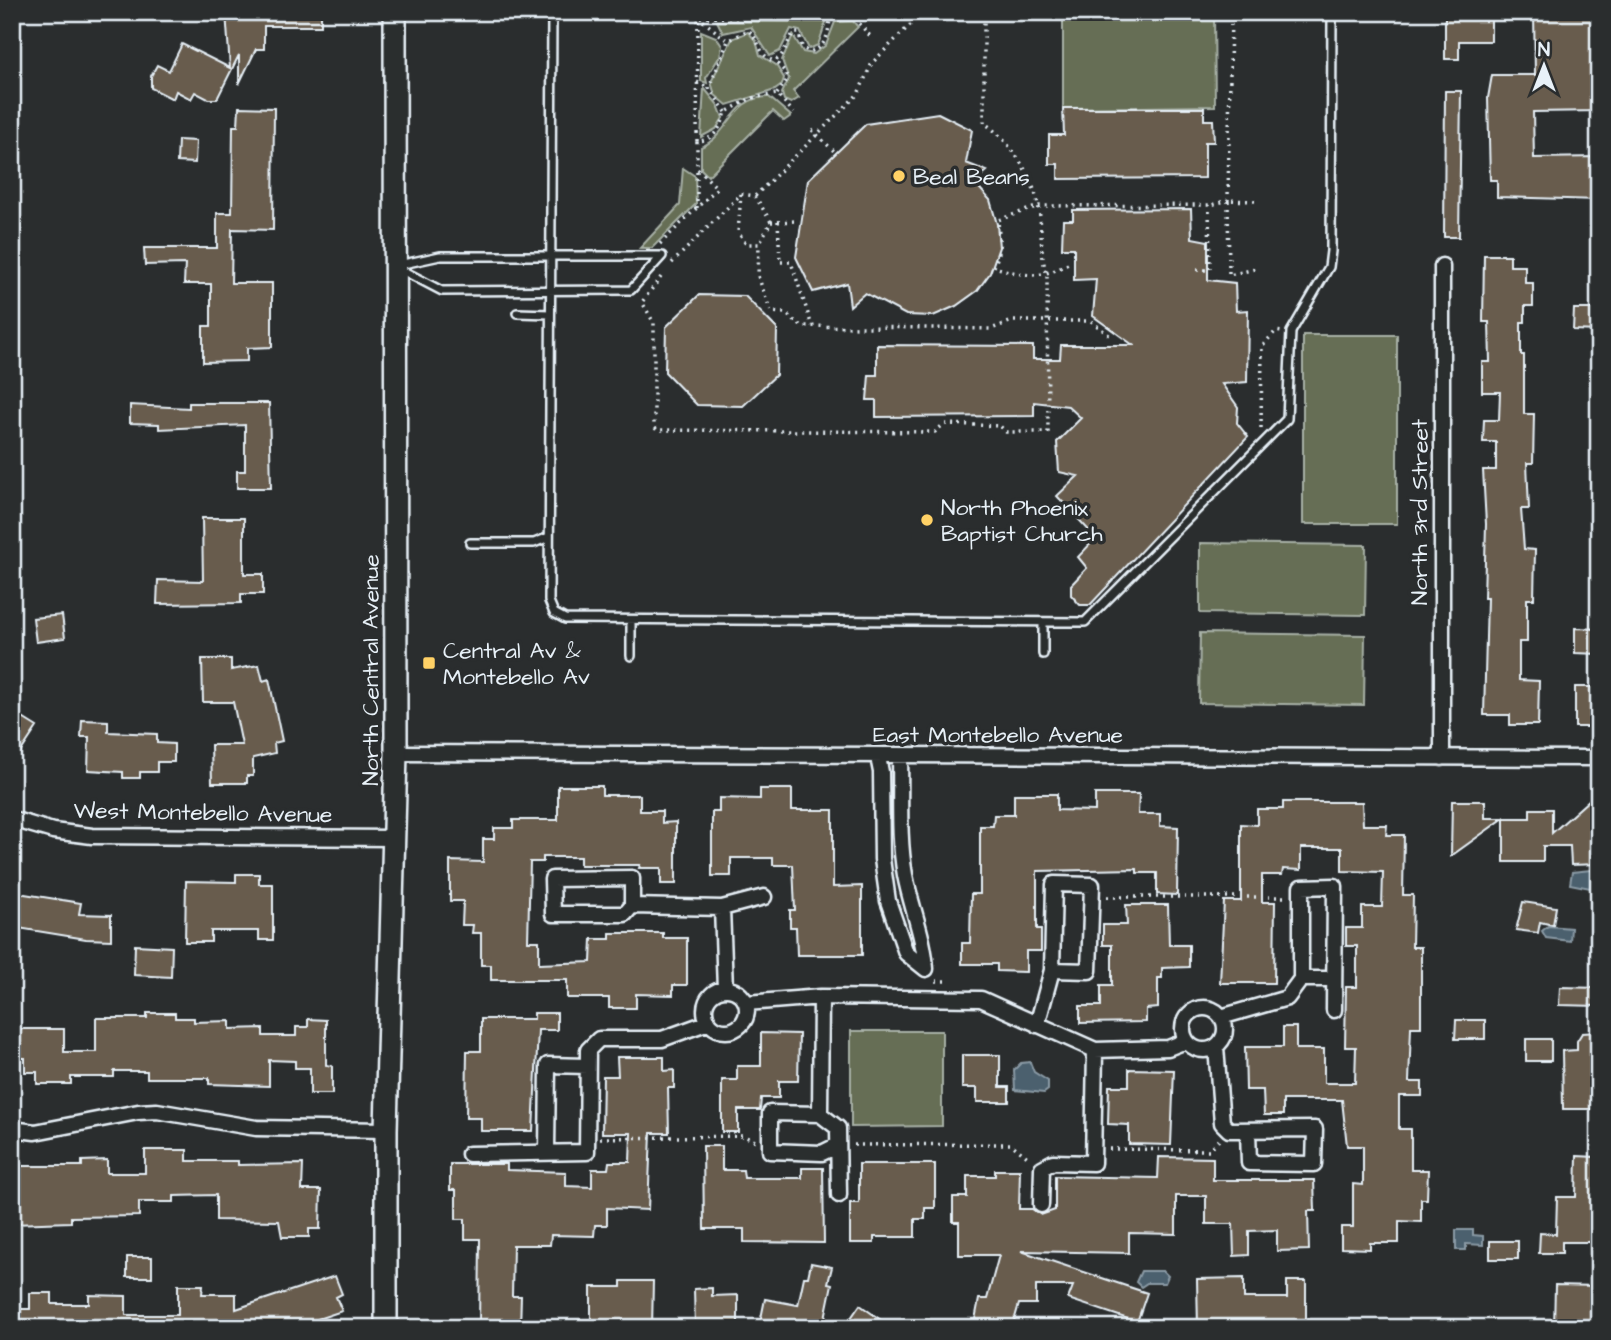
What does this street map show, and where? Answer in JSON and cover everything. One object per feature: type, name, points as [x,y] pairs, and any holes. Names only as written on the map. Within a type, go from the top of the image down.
[{"type":"main road","name":"North Central Avenue","points":[[386,1328],[386,1130],[396,838],[395,12]]},
{"type":"street","name":"North 3rd Street","points":[[1442,758],[1443,265]]},
{"type":"street","name":"East Montebello Avenue","points":[[396,753],[1599,758]]},
{"type":"street","points":[[878,757],[881,772],[882,859],[888,901],[906,953],[926,969]]},
{"type":"street","points":[[900,757],[901,846],[905,876],[925,948],[926,969],[937,997]]},
{"type":"street","name":"West Montebello Avenue","points":[[12,819],[53,831],[92,836],[396,838]]},
{"type":"street","points":[[632,878],[632,905],[625,914],[552,914],[552,879],[632,878]]},
{"type":"street","points":[[1037,1025],[1052,970],[1054,884],[1092,885],[1088,971],[1052,970]]},
{"type":"street","points":[[1221,1017],[1287,998],[1301,979],[1301,887],[1335,886],[1334,1010]]},
{"type":"street","points":[[632,905],[722,908],[764,897]]},
{"type":"street","points":[[722,908],[725,989]]},
{"type":"street","points":[[1301,979],[1334,979]]},
{"type":"street","points":[[725,989],[738,992],[746,1003],[746,1017],[737,1028],[723,1031],[709,1022],[705,1012],[708,999],[725,989]]},
{"type":"street","points":[[746,1003],[821,998],[981,999],[1095,1050],[1168,1048],[1186,1041]]},
{"type":"street","points":[[820,1114],[821,998]]},
{"type":"street","points":[[1216,1046],[1197,1049],[1186,1041],[1183,1027],[1189,1014],[1209,1009],[1221,1017],[1225,1029],[1216,1046],[1222,1123],[1229,1130],[1315,1129],[1314,1164],[1249,1163],[1248,1130]]},
{"type":"street","points":[[469,1154],[587,1152],[588,1050],[599,1039],[662,1038],[709,1022]]},
{"type":"street","points":[[1041,1205],[1042,1168],[1053,1162],[1093,1163],[1095,1050]]},
{"type":"street","points":[[547,1152],[548,1065],[587,1066]]},
{"type":"street","points":[[12,1129],[35,1132],[138,1112],[157,1111],[256,1128],[386,1130]]},
{"type":"street","points":[[838,1145],[822,1153],[770,1151],[770,1113],[820,1114],[838,1128],[839,1195]]},
{"type":"lane","points":[[552,12],[549,601],[554,613],[565,619],[1043,622],[1084,622],[1287,419],[1291,332],[1329,267],[1332,251],[1332,12]]},
{"type":"lane","points":[[440,256],[663,256],[631,290],[442,291],[394,266],[440,256]]},
{"type":"lane","points":[[517,313],[550,314]]},
{"type":"lane","points":[[470,543],[534,543],[549,537]]},
{"type":"lane","points":[[631,620],[631,656]]},
{"type":"lane","points":[[1043,622],[1043,654]]},
{"type":"path","points":[[692,12],[727,41]]},
{"type":"path","points":[[698,18],[889,19],[895,12]]},
{"type":"path","points":[[755,196],[814,132],[858,94],[872,63],[923,12]]},
{"type":"path","points":[[741,194],[671,264],[642,302],[654,323],[654,427],[657,430],[935,432],[944,424],[1000,426],[1006,432],[1048,432],[1047,275],[1041,255],[1039,206],[1033,186],[998,132],[984,123],[984,12]]},
{"type":"path","points":[[1231,12],[1229,275],[1255,269]]},
{"type":"path","points":[[697,209],[698,18]]},
{"type":"path","points":[[775,61],[782,56],[794,33],[799,33],[802,47],[809,52],[818,50],[828,33],[830,19]]},
{"type":"path","points":[[855,19],[871,37]]},
{"type":"path","points":[[697,141],[708,138],[722,128],[726,112],[751,98],[778,94],[787,80],[786,73],[775,61],[761,54],[755,36],[748,30],[727,41],[709,88]]},
{"type":"path","points":[[697,82],[709,88],[726,112]]},
{"type":"path","points":[[778,94],[794,113]]},
{"type":"path","points":[[814,132],[836,153]]},
{"type":"path","points":[[649,256],[718,188],[697,169]]},
{"type":"path","points":[[741,194],[755,196]]},
{"type":"path","points":[[741,194],[738,232],[746,244],[759,244]]},
{"type":"path","points":[[755,196],[771,222]]},
{"type":"path","points":[[1068,264],[1047,275],[1026,276],[994,267],[1000,250],[998,220],[1039,206],[1209,205],[1228,200],[1255,201]]},
{"type":"path","points":[[1197,270],[1210,270],[1209,205]]},
{"type":"path","points":[[778,221],[780,261],[791,261],[812,326]]},
{"type":"path","points":[[771,222],[797,221]]},
{"type":"path","points":[[771,222],[759,244],[758,276],[771,312],[785,313],[801,326],[991,330],[1012,321],[1091,321],[1113,338]]},
{"type":"path","points":[[1266,440],[1261,436],[1262,346],[1276,331],[1291,332]]},
{"type":"path","points":[[1091,897],[1301,897]]},
{"type":"path","points":[[1093,1149],[1209,1150],[1229,1130]]},
{"type":"path","points":[[587,1137],[683,1139],[695,1136],[744,1136],[770,1148]]},
{"type":"path","points":[[838,1145],[1011,1144],[1042,1168]]},
{"type":"green space","points":[[1063,12],[1214,12],[1215,106],[1063,108]]},
{"type":"green space","points":[[717,21],[826,22],[818,45],[809,49],[800,31],[791,29],[780,51],[770,56],[751,27],[723,33]]},
{"type":"green space","points":[[853,21],[858,27],[793,91],[799,98],[791,103],[784,100],[782,93],[789,79],[782,60],[793,35],[803,52],[814,54],[826,45],[835,22]]},
{"type":"green space","points":[[701,31],[716,37],[722,46],[720,56],[706,78],[707,83],[701,81]]},
{"type":"green space","points":[[748,32],[756,41],[760,55],[776,65],[784,78],[782,85],[775,90],[727,105],[715,95],[711,82],[732,39]]},
{"type":"green space","points":[[704,88],[718,105],[723,118],[716,129],[701,137]]},
{"type":"green space","points":[[769,97],[791,116],[784,121],[773,111],[708,176],[701,169],[701,147],[719,134],[747,103],[757,98]]},
{"type":"green space","points":[[683,168],[695,176],[696,204],[652,248],[640,248],[680,205]]},
{"type":"green space","points":[[1303,335],[1397,335],[1397,524],[1303,524]]},
{"type":"green space","points":[[1200,543],[1366,545],[1365,615],[1200,613]]},
{"type":"green space","points":[[1200,633],[1365,635],[1364,705],[1199,703]]},
{"type":"green space","points":[[851,1031],[942,1031],[942,1126],[851,1127]]},
{"type":"water","points":[[1572,872],[1599,872],[1598,884],[1590,888],[1570,884]]},
{"type":"water","points":[[1548,926],[1571,928],[1570,941],[1546,938],[1542,931]]},
{"type":"water","points":[[1030,1062],[1034,1072],[1048,1081],[1048,1090],[1044,1093],[1015,1090],[1014,1070],[1021,1063]]},
{"type":"water","points":[[1456,1230],[1473,1230],[1473,1235],[1483,1236],[1483,1245],[1466,1244],[1466,1250],[1456,1250]]},
{"type":"water","points":[[1141,1271],[1163,1271],[1168,1276],[1165,1283],[1147,1283],[1141,1287],[1136,1282]]},
{"type":"building","points":[[226,12],[321,12],[321,26],[264,26],[264,49],[256,49],[239,84],[239,55],[217,99],[208,99],[195,92],[191,99],[176,91],[173,99],[151,88],[151,76],[157,65],[169,71],[182,44],[230,68]]},
{"type":"building","points":[[1445,12],[1491,12],[1491,41],[1459,41],[1459,59],[1445,59]]},
{"type":"building","points":[[1534,12],[1599,12],[1599,111],[1533,112],[1534,158],[1599,157],[1599,200],[1497,197],[1497,180],[1490,180],[1488,98],[1492,75],[1535,75]]},
{"type":"building","points":[[1445,91],[1461,91],[1459,237],[1444,237]]},
{"type":"building","points":[[239,107],[274,108],[273,230],[232,229],[231,283],[272,283],[272,347],[247,348],[247,361],[203,362],[203,326],[211,326],[211,284],[184,284],[185,264],[145,265],[144,248],[217,248],[217,213],[232,213],[233,126],[238,126]]},
{"type":"building","points":[[1063,108],[1204,108],[1204,120],[1213,120],[1214,142],[1205,142],[1205,178],[1058,179],[1058,164],[1049,164],[1049,135],[1064,135]]},
{"type":"building","points":[[938,113],[972,130],[966,163],[987,171],[974,182],[990,200],[997,224],[999,247],[990,273],[977,291],[956,306],[933,316],[906,315],[865,293],[850,306],[847,283],[813,292],[796,257],[808,180],[866,124]]},
{"type":"building","points":[[178,140],[196,141],[195,163],[177,162]]},
{"type":"building","points":[[1191,209],[1192,238],[1208,241],[1208,280],[1235,283],[1236,311],[1248,310],[1247,382],[1222,384],[1238,407],[1237,423],[1248,437],[1090,605],[1080,605],[1071,595],[1071,585],[1087,568],[1078,557],[1096,538],[1057,496],[1078,476],[1059,472],[1057,442],[1081,418],[1068,406],[1034,402],[1034,416],[876,417],[876,400],[867,400],[869,375],[877,375],[877,345],[1033,346],[1033,359],[1060,359],[1061,345],[1133,345],[1093,316],[1096,279],[1074,280],[1074,248],[1062,248],[1063,220],[1073,220],[1073,210]]},
{"type":"building","points":[[1484,255],[1510,255],[1510,266],[1525,266],[1525,283],[1533,283],[1533,306],[1525,306],[1525,322],[1521,322],[1524,414],[1534,414],[1533,463],[1527,463],[1529,509],[1521,509],[1524,549],[1535,550],[1534,599],[1527,599],[1527,642],[1519,642],[1519,680],[1539,681],[1538,725],[1510,725],[1510,715],[1484,715],[1487,598],[1484,598],[1486,524],[1483,470],[1496,470],[1496,442],[1483,442],[1484,420],[1499,420],[1500,392],[1482,392],[1482,362],[1490,362],[1489,322],[1483,322]]},
{"type":"building","points":[[699,295],[745,296],[777,329],[776,375],[743,406],[697,405],[665,372],[666,327]]},
{"type":"building","points":[[1574,309],[1599,309],[1599,331],[1573,330]]},
{"type":"building","points":[[189,403],[269,403],[271,488],[237,488],[237,471],[245,471],[245,425],[159,429],[159,424],[130,423],[130,405],[189,408]]},
{"type":"building","points":[[202,518],[244,518],[244,574],[263,574],[263,594],[241,594],[241,603],[157,604],[158,580],[203,581]]},
{"type":"building","points":[[62,615],[65,638],[36,642],[33,618]]},
{"type":"building","points":[[1575,628],[1599,629],[1599,654],[1575,653]]},
{"type":"building","points":[[202,659],[231,659],[231,670],[259,665],[263,681],[269,679],[282,741],[274,743],[275,753],[253,758],[253,776],[247,776],[247,783],[212,783],[211,745],[242,745],[233,702],[203,702]]},
{"type":"building","points":[[1575,687],[1599,687],[1599,727],[1575,727]]},
{"type":"building","points":[[21,717],[37,727],[12,765],[12,720]]},
{"type":"building","points":[[82,720],[108,721],[108,732],[157,734],[157,743],[174,744],[174,762],[157,762],[157,772],[140,772],[140,778],[123,778],[123,772],[88,770],[89,737],[81,737]]},
{"type":"building","points":[[558,786],[602,786],[602,795],[640,795],[640,811],[662,811],[662,823],[676,822],[676,884],[661,884],[661,868],[639,868],[640,865],[580,865],[580,857],[543,857],[543,862],[530,862],[528,941],[539,941],[539,964],[591,962],[592,939],[610,939],[610,933],[663,933],[663,938],[687,938],[687,985],[673,985],[673,995],[636,994],[636,1008],[609,1008],[609,998],[567,998],[567,980],[491,980],[491,965],[481,965],[481,933],[472,933],[473,925],[462,925],[463,901],[450,901],[450,861],[483,862],[483,839],[494,839],[494,828],[513,828],[513,820],[558,820]]},
{"type":"building","points":[[760,789],[792,789],[792,810],[833,810],[833,887],[862,886],[862,955],[797,955],[796,927],[790,927],[790,910],[795,910],[793,865],[773,865],[773,858],[731,858],[731,876],[712,876],[712,812],[719,812],[719,798],[760,799]]},
{"type":"building","points":[[1014,794],[1057,794],[1057,810],[1095,811],[1095,794],[1139,794],[1138,814],[1160,814],[1160,826],[1178,827],[1177,895],[1157,894],[1157,873],[1137,873],[1137,869],[1037,871],[1037,929],[1041,929],[1041,951],[1026,951],[1026,972],[997,971],[997,964],[962,964],[962,943],[970,943],[971,894],[980,894],[980,826],[993,826],[994,815],[1014,815]]},
{"type":"building","points":[[1589,800],[1599,811],[1599,864],[1571,865],[1570,846],[1543,846],[1543,862],[1504,862],[1504,818],[1530,818],[1530,809],[1552,809],[1552,833]]},
{"type":"building","points":[[1452,801],[1485,801],[1485,818],[1504,818],[1451,856]]},
{"type":"building","points":[[1283,802],[1362,802],[1363,825],[1387,825],[1386,835],[1404,835],[1403,895],[1413,895],[1412,947],[1421,947],[1421,1027],[1411,1027],[1409,1082],[1422,1082],[1422,1096],[1399,1096],[1399,1129],[1411,1129],[1411,1170],[1428,1170],[1427,1199],[1421,1199],[1421,1222],[1399,1221],[1399,1243],[1370,1243],[1370,1249],[1341,1248],[1341,1227],[1353,1227],[1353,1184],[1363,1185],[1363,1146],[1347,1146],[1342,1100],[1283,1100],[1283,1115],[1264,1115],[1263,1090],[1246,1090],[1245,1047],[1283,1047],[1283,1027],[1296,1027],[1296,1049],[1324,1049],[1324,1083],[1355,1083],[1356,1047],[1345,1047],[1346,987],[1357,987],[1357,946],[1346,946],[1346,928],[1362,928],[1362,907],[1382,907],[1383,872],[1342,871],[1342,848],[1301,848],[1301,870],[1283,869],[1282,875],[1262,875],[1262,902],[1275,902],[1274,983],[1220,983],[1224,901],[1241,901],[1241,824],[1257,825],[1257,809],[1283,809]]},
{"type":"building","points":[[236,874],[259,874],[259,884],[273,884],[273,940],[259,940],[259,931],[211,931],[211,942],[185,942],[186,881],[236,882]]},
{"type":"building","points":[[12,892],[81,903],[79,914],[111,915],[111,940],[86,939],[12,927]]},
{"type":"building","points":[[1523,902],[1556,907],[1553,925],[1540,922],[1538,933],[1516,930]]},
{"type":"building","points":[[1126,905],[1168,905],[1169,945],[1189,945],[1189,967],[1162,968],[1162,978],[1158,978],[1158,1008],[1146,1009],[1146,1022],[1080,1023],[1080,1006],[1101,1006],[1101,985],[1112,985],[1112,945],[1103,945],[1103,925],[1127,925]]},
{"type":"building","points":[[135,945],[172,947],[171,977],[134,975]]},
{"type":"building","points":[[1560,987],[1599,988],[1599,1006],[1559,1005]]},
{"type":"building","points":[[147,1013],[175,1013],[175,1018],[194,1018],[194,1022],[230,1021],[230,1029],[263,1028],[263,1036],[296,1036],[296,1027],[308,1027],[308,1019],[326,1020],[326,1065],[332,1066],[332,1094],[310,1094],[310,1068],[295,1068],[295,1061],[269,1060],[269,1086],[209,1084],[209,1078],[147,1078],[147,1071],[114,1071],[114,1077],[71,1077],[71,1084],[37,1084],[37,1072],[25,1072],[25,1058],[12,1058],[12,1029],[64,1029],[64,1052],[96,1052],[96,1018],[147,1018]]},
{"type":"building","points":[[534,1013],[557,1013],[557,1030],[538,1030],[533,1131],[481,1131],[481,1118],[466,1118],[467,1051],[481,1051],[481,1019],[534,1019]]},
{"type":"building","points":[[1456,1020],[1485,1020],[1485,1039],[1455,1039]]},
{"type":"building","points":[[1599,1032],[1599,1109],[1563,1109],[1562,1051],[1577,1050],[1577,1041],[1582,1033]]},
{"type":"building","points":[[761,1033],[799,1034],[798,1081],[779,1081],[779,1098],[761,1098],[760,1110],[738,1110],[738,1132],[722,1132],[722,1080],[737,1080],[737,1066],[761,1066]]},
{"type":"building","points":[[1526,1039],[1551,1039],[1551,1061],[1526,1061]]},
{"type":"building","points":[[962,1055],[1000,1055],[1000,1087],[1009,1087],[1009,1102],[977,1102],[977,1088],[962,1088]]},
{"type":"building","points":[[617,1057],[664,1057],[664,1071],[674,1070],[674,1088],[668,1088],[669,1133],[651,1133],[648,1210],[607,1208],[607,1225],[595,1225],[594,1236],[551,1235],[550,1245],[513,1245],[512,1296],[521,1296],[520,1328],[479,1328],[480,1239],[465,1239],[465,1219],[456,1219],[456,1190],[450,1190],[450,1164],[507,1164],[507,1170],[566,1172],[566,1186],[592,1187],[592,1169],[608,1169],[609,1162],[630,1162],[631,1133],[602,1133],[603,1076],[618,1076]]},
{"type":"building","points":[[1129,1069],[1174,1070],[1171,1145],[1129,1144],[1129,1125],[1108,1124],[1109,1086],[1129,1086]]},
{"type":"building","points":[[703,1146],[722,1146],[722,1170],[743,1170],[744,1178],[802,1178],[802,1168],[823,1168],[824,1243],[744,1242],[744,1229],[704,1229]]},
{"type":"building","points":[[145,1150],[187,1150],[187,1161],[238,1161],[238,1165],[303,1164],[302,1190],[321,1190],[320,1229],[309,1229],[309,1237],[282,1237],[279,1221],[216,1220],[216,1195],[174,1196],[174,1202],[139,1202],[139,1216],[71,1217],[71,1222],[12,1224],[12,1166],[82,1166],[82,1161],[107,1160],[107,1173],[145,1173]]},
{"type":"building","points":[[1577,1156],[1596,1157],[1599,1242],[1562,1242],[1562,1253],[1539,1253],[1540,1233],[1556,1234],[1557,1197],[1576,1197]]},
{"type":"building","points":[[1159,1157],[1213,1158],[1213,1180],[1314,1180],[1315,1211],[1308,1211],[1309,1250],[1277,1251],[1277,1230],[1249,1231],[1249,1255],[1234,1256],[1233,1224],[1206,1224],[1206,1196],[1176,1196],[1176,1234],[1129,1233],[1129,1253],[1021,1251],[1147,1293],[1137,1322],[1068,1299],[1073,1286],[1036,1286],[1036,1304],[1019,1304],[1012,1328],[974,1325],[979,1299],[987,1299],[999,1255],[959,1255],[959,1222],[953,1222],[953,1197],[967,1197],[967,1176],[995,1176],[995,1170],[1020,1170],[1019,1209],[1032,1209],[1041,1215],[1055,1210],[1055,1176],[1158,1178]]},
{"type":"building","points":[[859,1164],[935,1164],[935,1208],[925,1208],[925,1219],[915,1219],[915,1237],[874,1237],[874,1243],[850,1243],[850,1203],[859,1203]]},
{"type":"building","points":[[1490,1241],[1518,1241],[1518,1259],[1490,1259]]},
{"type":"building","points":[[127,1257],[152,1257],[152,1277],[127,1277]]},
{"type":"building","points":[[811,1263],[832,1267],[828,1283],[832,1284],[823,1328],[759,1328],[765,1299],[798,1305],[804,1277],[808,1277]]},
{"type":"building","points":[[335,1276],[342,1294],[336,1297],[342,1311],[318,1319],[321,1328],[12,1328],[12,1309],[30,1309],[30,1293],[52,1293],[52,1304],[89,1304],[89,1295],[126,1296],[126,1315],[178,1315],[178,1285],[203,1285],[202,1294],[236,1294],[236,1309]]},
{"type":"building","points":[[1244,1278],[1244,1298],[1287,1298],[1287,1281],[1306,1281],[1306,1328],[1198,1328],[1197,1279]]},
{"type":"building","points":[[621,1281],[653,1281],[652,1328],[634,1328],[635,1321],[591,1321],[591,1287],[621,1287]]},
{"type":"building","points":[[1555,1285],[1598,1286],[1598,1328],[1554,1328]]},
{"type":"building","points":[[712,1288],[712,1296],[738,1295],[738,1326],[695,1327],[694,1289]]},
{"type":"building","points":[[860,1305],[892,1328],[844,1328]]},
{"type":"place","name":"Beal Beans","points":[[899,176]]},
{"type":"place","name":"North Phoenix Baptist Church","points":[[927,520]]},
{"type":"place","name":"Central Av & Montebello Av","points":[[429,663]]}]
